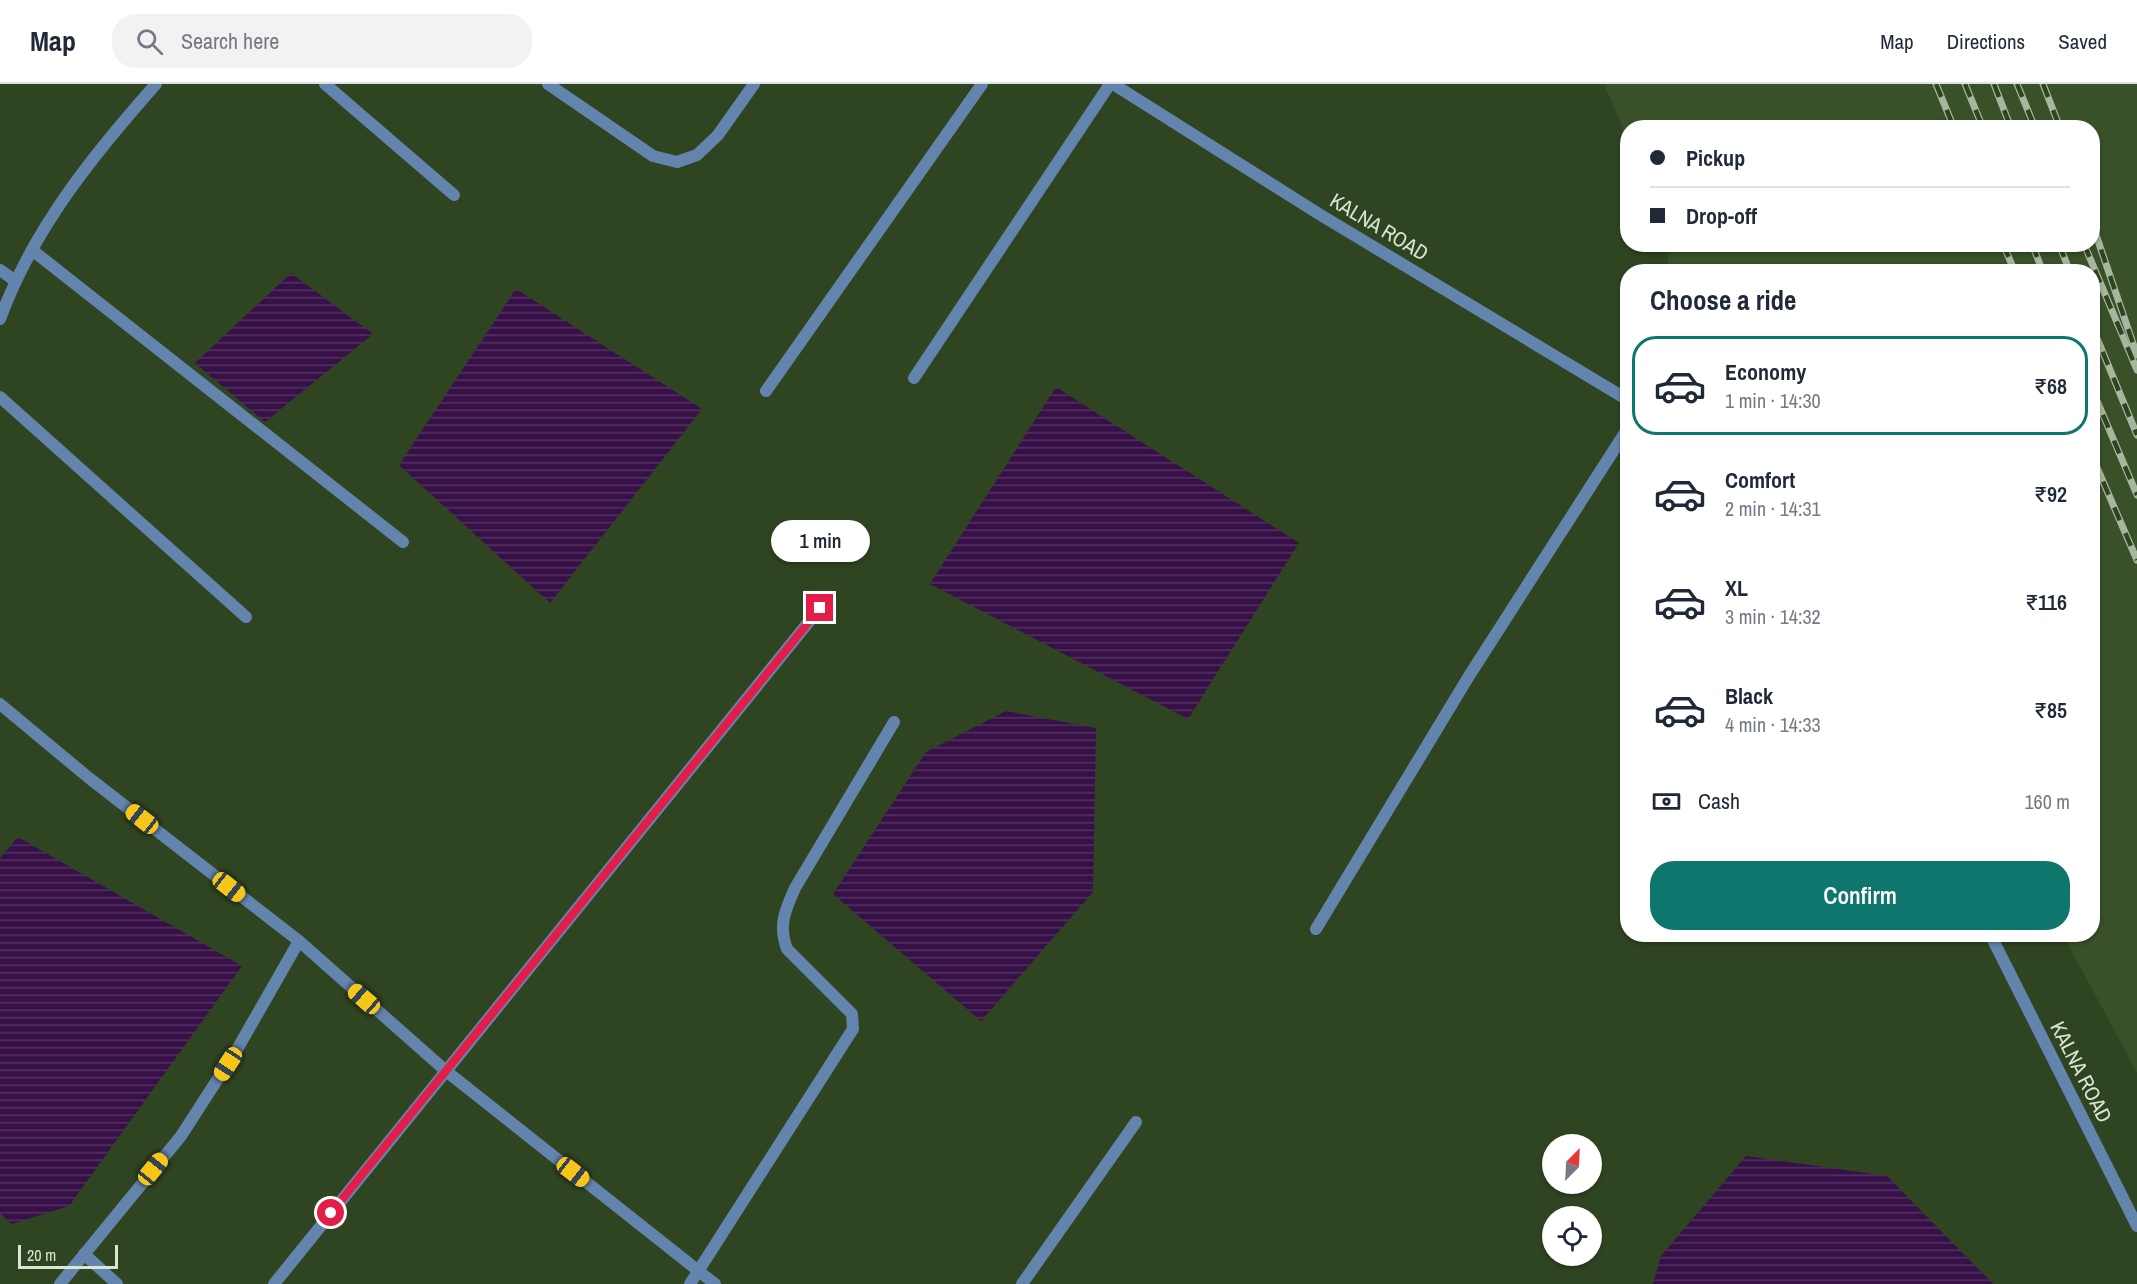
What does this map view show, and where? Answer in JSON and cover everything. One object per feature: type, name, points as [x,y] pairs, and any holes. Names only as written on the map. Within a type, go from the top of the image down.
[{"type":"street","points":[[0,319],[14,280],[58,205],[112,134],[156,84]]},
{"type":"street","points":[[325,84],[454,195]]},
{"type":"street","points":[[548,84],[653,156],[677,162],[696,155],[718,135],[754,84]]},
{"type":"street","points":[[766,391],[982,84]]},
{"type":"street","points":[[914,378],[1111,84]]},
{"type":"street","name":"KALNA ROAD","points":[[1111,84],[1319,214],[1620,395]]},
{"type":"street","points":[[32,250],[403,542]]},
{"type":"street","points":[[0,270],[14,280]]},
{"type":"street","points":[[0,397],[246,618]]},
{"type":"street","points":[[1316,929],[1469,676],[1620,440]]},
{"type":"street","points":[[274,1284],[820,608]]},
{"type":"street","points":[[0,704],[89,778],[299,941],[446,1071],[714,1284]]},
{"type":"street","points":[[690,1284],[700,1272],[853,1029],[852,1014],[787,950],[782,936],[782,917],[795,888],[894,722]]},
{"type":"street","points":[[60,1284],[181,1136],[239,1046],[299,941]]},
{"type":"street","name":"KALNA ROAD","points":[[1994,942],[2137,1226]]},
{"type":"street","points":[[1022,1284],[1136,1122]]},
{"type":"street","points":[[84,1254],[117,1284]]},
{"type":"shaded area","points":[[1604,84],[2137,84],[2137,1073],[2067,942],[2100,942],[2100,264],[1668,264],[1668,252],[2100,252],[2100,120],[1620,122]]},
{"type":"shaded area","points":[[291,273],[373,334],[265,422],[195,363]]},
{"type":"shaded area","points":[[516,289],[702,409],[550,603],[399,465]]},
{"type":"shaded area","points":[[1056,387],[1299,543],[1188,719],[930,584]]},
{"type":"shaded area","points":[[1006,711],[1096,728],[1093,892],[981,1021],[833,894],[926,752]]},
{"type":"shaded area","points":[[18,837],[242,966],[69,1206],[12,1224],[0,1213],[0,858]]},
{"type":"shaded area","points":[[1746,1156],[1887,1176],[1993,1284],[1653,1284],[1661,1256]]},
{"type":"railway","points":[[1936,84],[1951,120]]},
{"type":"railway","points":[[1965,84],[1980,120]]},
{"type":"railway","points":[[1994,84],[2008,120]]},
{"type":"railway","points":[[2017,84],[2032,120]]},
{"type":"railway","points":[[2043,84],[2057,120]]},
{"type":"railway","points":[[2100,246],[2137,355]]},
{"type":"railway","points":[[2006,252],[2012,264]]},
{"type":"railway","points":[[2035,252],[2040,264]]},
{"type":"railway","points":[[2062,252],[2067,264]]},
{"type":"railway","points":[[2087,252],[2092,264]]},
{"type":"railway","points":[[2100,282],[2137,370]]},
{"type":"railway","points":[[2100,345],[2137,435]]},
{"type":"railway","points":[[2100,408],[2137,495]]},
{"type":"railway","points":[[2100,474],[2137,560]]},
{"type":"route","points":[[331,1213],[820,608]]}]
